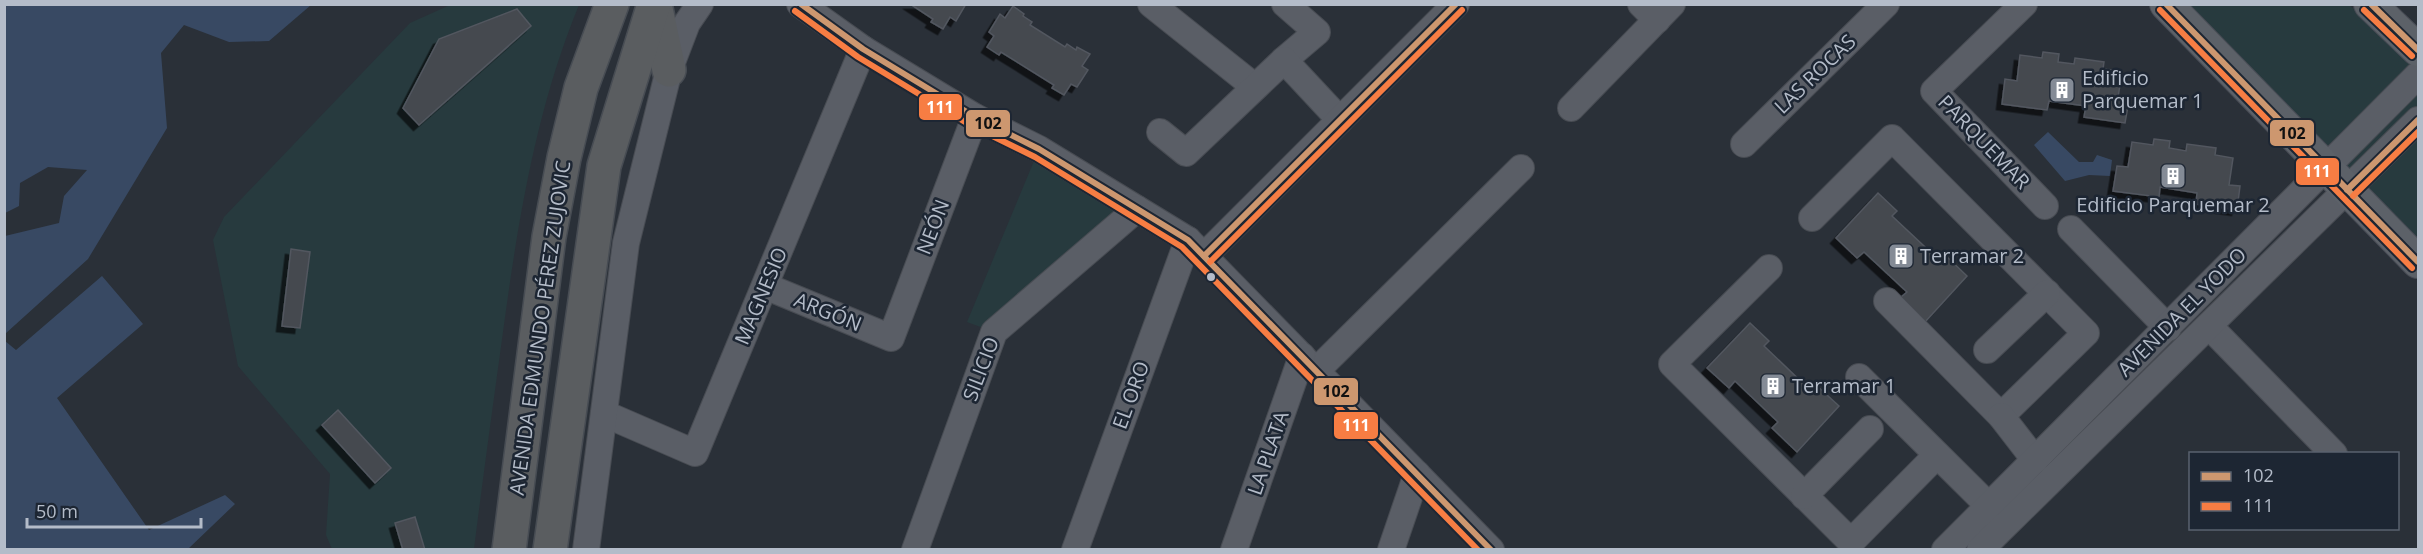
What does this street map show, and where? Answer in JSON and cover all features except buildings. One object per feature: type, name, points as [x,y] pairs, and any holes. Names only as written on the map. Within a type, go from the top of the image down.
[{"type":"highway","name":"AVENIDA EDMUNDO PÉREZ ZUJOVIC","points":[[509,549],[555,203],[581,88],[612,4]]},
{"type":"highway","name":"AVENIDA EDMUNDO PÉREZ ZUJOVIC","points":[[550,549],[604,166],[654,4]]},
{"type":"highway","points":[[654,4],[669,70]]},
{"type":"main road","points":[[2166,4],[2418,262]]},
{"type":"main road","points":[[2370,4],[2418,50]]},
{"type":"street","points":[[586,549],[626,243],[669,70],[687,23],[700,4]]},
{"type":"street","points":[[800,4],[863,49],[975,117],[1039,149],[1196,248],[1491,549]]},
{"type":"street","points":[[1150,4],[1255,87]]},
{"type":"street","points":[[1160,132],[1186,153],[1284,60],[1317,32],[1285,4]]},
{"type":"street","name":"EL ORO","points":[[1075,549],[1196,248],[1340,120],[1456,4]]},
{"type":"street","name":"LAS ROCAS","points":[[1744,144],[1886,4]]},
{"type":"street","name":"PARQUEMAR","points":[[2024,4],[1934,91],[2045,206]]},
{"type":"street","points":[[1571,108],[1657,10]]},
{"type":"street","name":"MAGNESIO","points":[[605,414],[695,453],[863,49]]},
{"type":"street","points":[[1284,60],[1340,120]]},
{"type":"street","name":"AVENIDA EL YODO","points":[[1980,549],[2209,326],[2337,179],[2418,75]]},
{"type":"street","name":"NEÓN","points":[[891,338],[975,117]]},
{"type":"street","name":"AVENIDA EL YODO","points":[[1945,549],[2168,327],[2337,179],[2418,120]]},
{"type":"street","points":[[1812,218],[1892,138],[2086,333],[2001,416]]},
{"type":"street","points":[[1309,363],[1521,168]]},
{"type":"street","name":"SILICIO","points":[[915,549],[994,332],[1137,209]]},
{"type":"street","points":[[2071,229],[2168,327]]},
{"type":"street","points":[[1769,268],[1672,364],[1851,542],[1937,455]]},
{"type":"street","name":"ARGÓN","points":[[765,286],[891,338]]},
{"type":"street","points":[[1987,350],[2047,293]]},
{"type":"street","points":[[1887,301],[2001,416],[2035,460]]},
{"type":"street","points":[[2209,326],[2333,452]]},
{"type":"street","name":"LA PLATA","points":[[1234,549],[1309,363]]},
{"type":"street","points":[[1858,377],[1989,506]]},
{"type":"street","points":[[1804,496],[1870,429]]},
{"type":"street","points":[[1391,549],[1417,474]]},
{"type":"green space","points":[[450,5],[579,5],[551,84],[522,207],[474,549],[332,549],[326,535],[330,474],[238,366],[213,240],[224,217],[410,23]]},
{"type":"green space","points":[[2183,5],[2349,5],[2418,66],[2418,242]]},
{"type":"green space","points":[[1039,149],[1137,209],[994,332],[967,322]]},
{"type":"water","points":[[5,4],[311,5],[269,41],[229,42],[184,25],[161,53],[167,128],[88,259],[5,334],[5,236],[59,223],[64,196],[87,170],[48,167],[20,183],[19,206],[5,213]]},
{"type":"water","points":[[2048,132],[2079,162],[2093,162],[2097,155],[2112,160],[2110,176],[2089,175],[2065,181],[2034,145]]},
{"type":"water","points":[[102,276],[143,324],[57,398],[149,530],[225,495],[235,504],[188,549],[5,549],[5,341],[16,350]]},
{"type":"transit line","name":"102","points":[[801,4],[863,49],[975,117],[1039,149],[1188,240],[1491,550]]},
{"type":"transit line","name":"102","points":[[1204,256],[1456,4]]},
{"type":"transit line","name":"102","points":[[2166,4],[2418,262]]},
{"type":"transit line","name":"102","points":[[2371,4],[2418,50]]},
{"type":"transit line","name":"111","points":[[1210,262],[1462,10]]},
{"type":"transit line","name":"111","points":[[2160,10],[2412,268]]},
{"type":"transit line","name":"111","points":[[2364,10],[2412,56]]},
{"type":"transit line","name":"111","points":[[795,11],[858,57],[970,125],[1035,157],[1182,247],[1478,550]]},
{"type":"transit line","name":"102","points":[[2347,190],[2418,120]]},
{"type":"transit line","name":"111","points":[[2353,196],[2418,132]]},
{"type":"place","name":"Edificio Parquemar 1","points":[[2062,90]]},
{"type":"place","name":"Edificio Parquemar 2","points":[[2173,176]]},
{"type":"place","name":"Terramar 2","points":[[1901,256]]},
{"type":"place","name":"Terramar 1","points":[[1773,386]]}]
